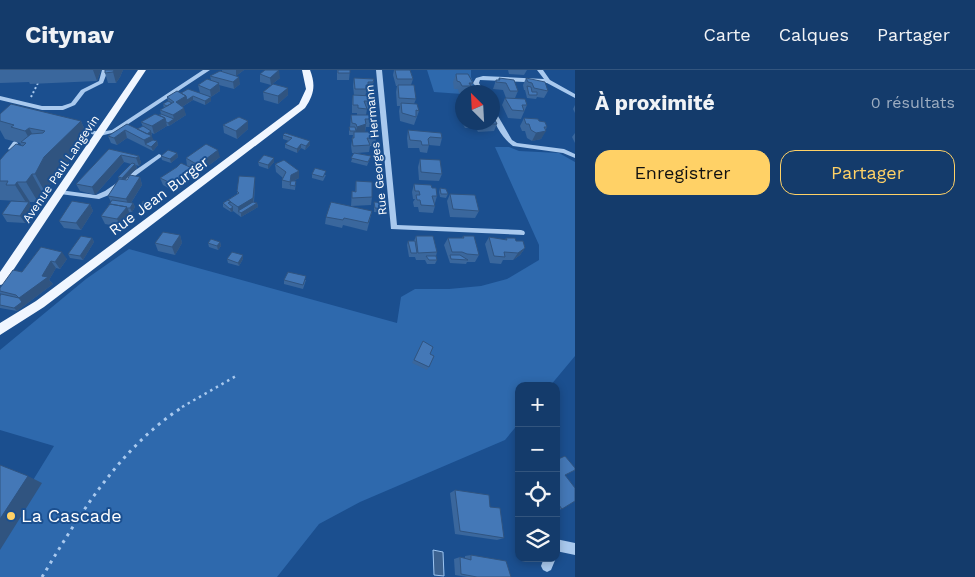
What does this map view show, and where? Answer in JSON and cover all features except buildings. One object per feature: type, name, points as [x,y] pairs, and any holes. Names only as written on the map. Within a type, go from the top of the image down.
[{"type":"main road","name":"Avenue Paul Langevin","points":[[0,281],[142,70]]},
{"type":"main road","name":"Rue Jean Burger","points":[[0,330],[40,304],[302,106],[311,90],[311,81],[306,70]]},
{"type":"street","points":[[0,98],[42,108],[63,108],[73,104],[83,91],[101,82],[105,70]]},
{"type":"street","points":[[61,126],[100,134],[114,131],[206,70]]},
{"type":"street","name":"Rue Georges Hermann","points":[[379,70],[394,227]]},
{"type":"street","points":[[540,70],[548,81],[575,96]]},
{"type":"street","points":[[477,85],[476,83],[478,79],[482,78],[548,81]]},
{"type":"street","points":[[500,124],[510,141],[515,145],[564,151],[575,156]]},
{"type":"street","points":[[15,143],[11,149],[28,154]]},
{"type":"street","points":[[60,192],[97,197],[123,184],[159,156]]},
{"type":"street","points":[[394,227],[521,233]]},
{"type":"street","points":[[560,546],[575,549]]},
{"type":"path","points":[[30,101],[38,83]]},
{"type":"path","points":[[42,577],[86,504],[123,459],[174,412],[236,376]]},
{"type":"shaded area","points":[[427,70],[471,70],[474,85],[455,85],[455,94],[434,92]]},
{"type":"shaded area","points":[[495,147],[509,147],[519,151],[559,153],[575,162],[575,356],[553,382],[515,382],[515,428],[505,440],[360,502],[319,524],[277,577],[0,577],[0,534],[54,446],[0,430],[0,350],[86,279],[129,249],[397,323],[401,297],[415,289],[449,289],[481,286],[507,279],[539,260],[539,245]]},
{"type":"shaded area","points":[[433,550],[443,552],[444,576],[434,575]]},
{"type":"place","name":"La Cascade","points":[[11,516]]}]
